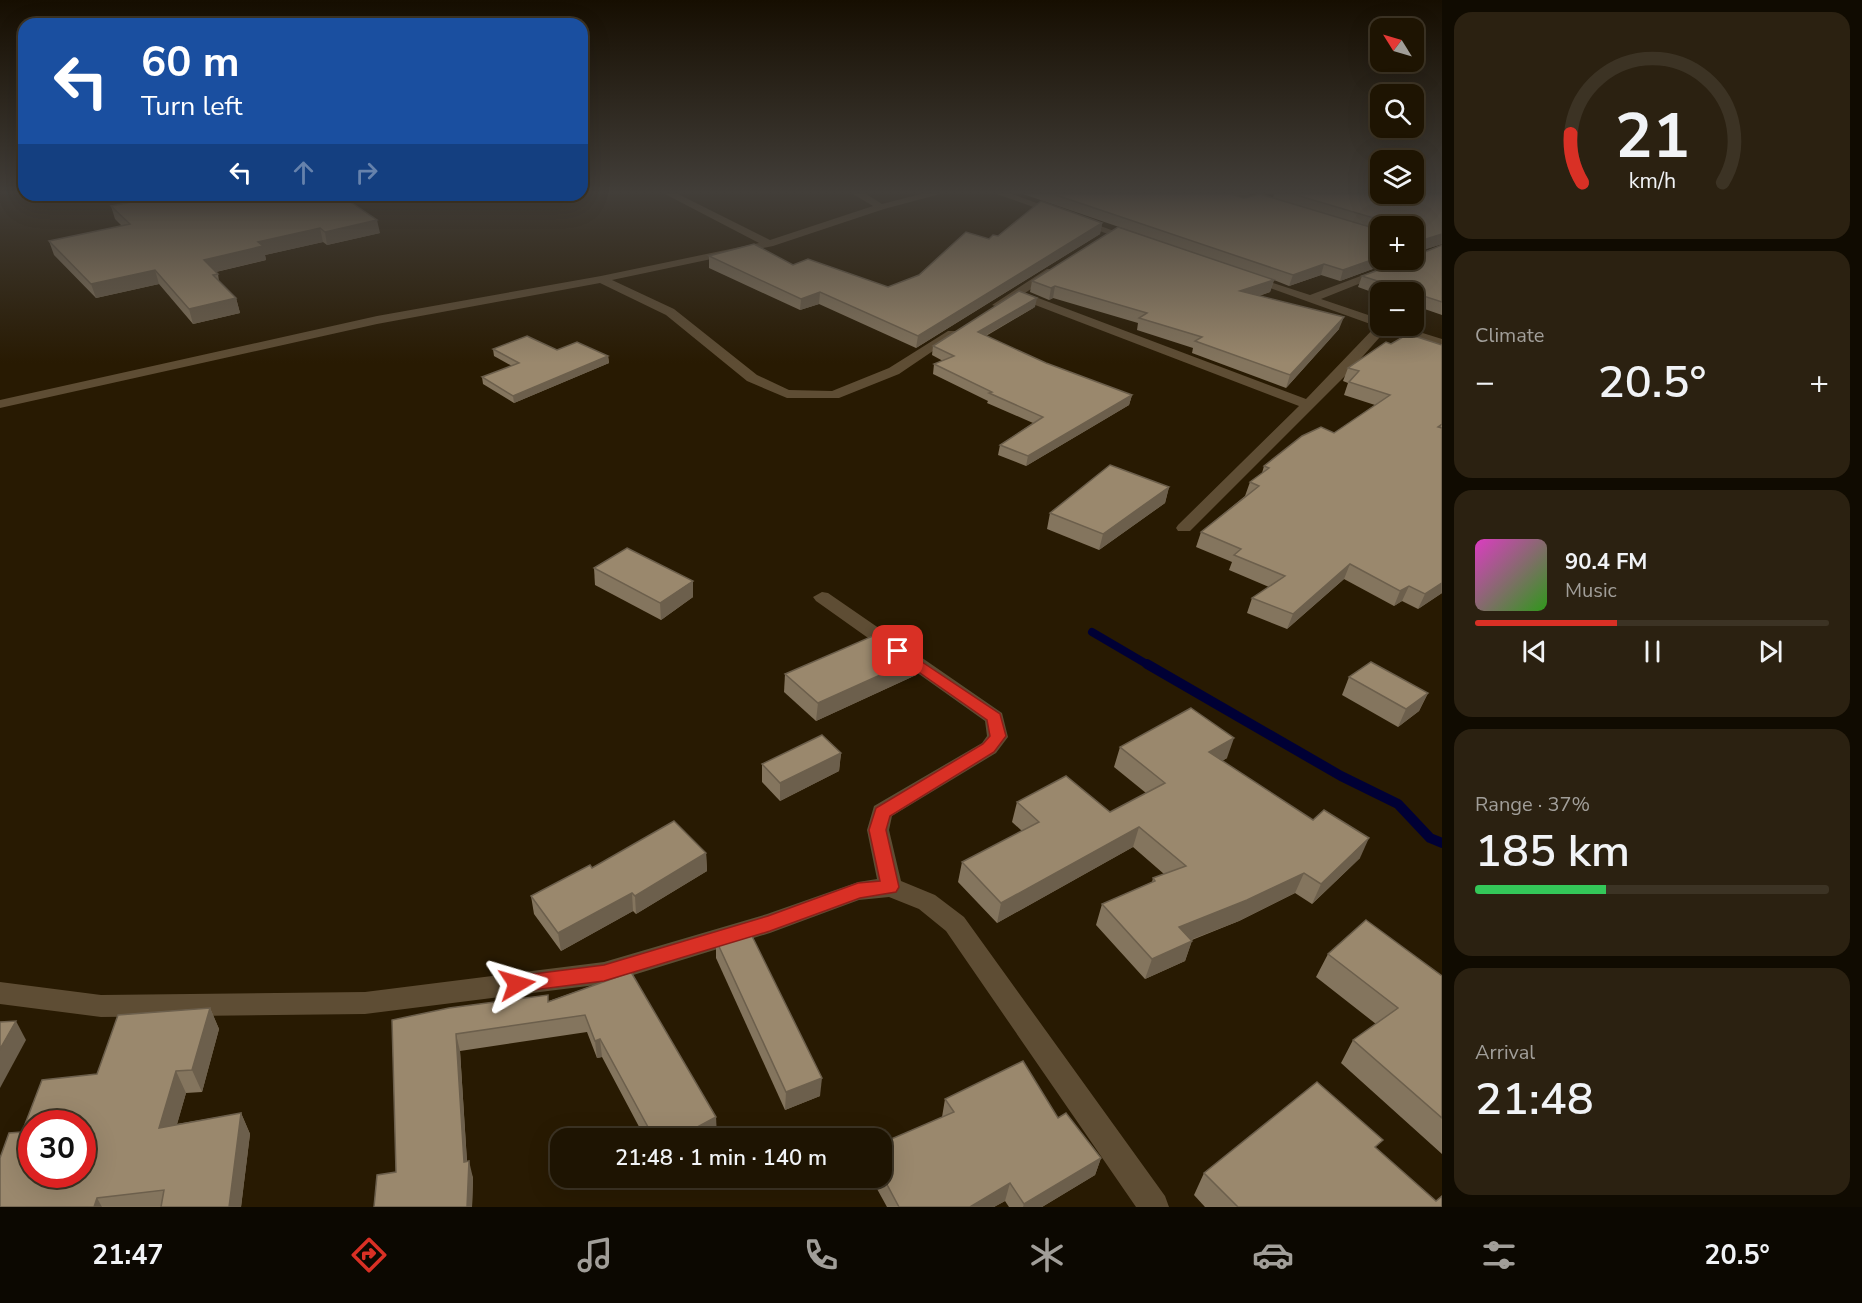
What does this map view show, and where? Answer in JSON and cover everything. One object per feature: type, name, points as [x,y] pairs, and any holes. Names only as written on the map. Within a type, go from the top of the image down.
[{"type":"street","points":[[0,404],[377,320],[601,279],[739,250]]},
{"type":"street","points":[[988,312],[1064,263]]},
{"type":"street","points":[[1311,299],[1386,270]]},
{"type":"street","points":[[1234,273],[1370,320]]},
{"type":"street","points":[[601,279],[670,312],[752,378],[787,394],[834,395],[894,371],[960,330]]},
{"type":"street","points":[[1016,294],[1306,404]]},
{"type":"street","points":[[1184,528],[1306,404],[1343,370],[1372,336]]},
{"type":"street","points":[[1420,336],[1442,343]]},
{"type":"street","points":[[822,597],[995,718],[998,736],[989,748],[882,812],[878,830],[890,887]]},
{"type":"street","points":[[0,993],[101,1006],[365,1003],[604,973],[770,923],[858,891],[890,887],[927,902],[955,924],[1154,1207]]},
{"type":"building","points":[[58,250],[245,250],[204,260],[218,274],[213,275],[236,298],[189,309],[155,270],[91,284]]},
{"type":"building","points":[[730,250],[766,250],[793,265],[808,259],[888,287],[919,275],[946,250],[1058,250],[918,336],[820,292],[801,299],[709,256]]},
{"type":"building","points":[[1081,250],[1187,250],[1274,280],[1240,291],[1344,317],[1290,375],[1195,341],[1202,337],[1139,318],[1147,313],[1032,281]]},
{"type":"building","points":[[1220,250],[1370,250],[1370,261],[1343,270],[1324,264],[1293,275]]},
{"type":"building","points":[[1442,250],[1442,302],[1424,296],[1424,282],[1380,282],[1362,276],[1378,270],[1424,270],[1424,252]]},
{"type":"building","points":[[1019,291],[1037,298],[978,332],[1046,363],[1132,395],[1028,456],[1000,445],[1043,417],[989,393],[992,392],[934,364],[954,356],[933,346]]},
{"type":"building","points":[[527,336],[557,350],[577,342],[608,356],[513,396],[482,377],[519,363],[493,349]]},
{"type":"building","points":[[1405,336],[1414,336],[1442,345],[1442,424],[1438,427],[1442,428],[1442,583],[1425,594],[1409,586],[1400,591],[1350,564],[1293,614],[1252,598],[1285,576],[1234,555],[1241,549],[1201,532],[1259,486],[1250,482],[1269,468],[1264,466],[1302,436],[1321,427],[1334,433],[1390,395],[1349,382],[1359,371],[1348,368],[1386,342],[1391,344]]},
{"type":"building","points":[[1110,465],[1169,487],[1103,534],[1050,513]]},
{"type":"building","points":[[627,548],[693,581],[660,603],[594,568]]},
{"type":"building","points":[[882,632],[918,658],[818,703],[785,674]]},
{"type":"building","points":[[1371,662],[1428,693],[1406,709],[1349,677]]},
{"type":"building","points":[[1191,708],[1234,738],[1209,752],[1313,820],[1324,810],[1369,838],[1321,884],[1304,873],[1247,900],[1179,927],[1192,941],[1152,959],[1102,904],[1155,881],[1153,878],[1186,866],[1139,827],[1001,903],[962,862],[1039,822],[1017,802],[1066,776],[1110,812],[1165,783],[1120,747]]},
{"type":"building","points":[[822,735],[841,753],[780,783],[762,764]]},
{"type":"building","points":[[674,821],[706,853],[635,896],[632,893],[558,933],[531,896],[590,865],[592,868]]},
{"type":"building","points":[[1366,920],[1442,976],[1442,1118],[1353,1040],[1398,1008],[1328,954]]},
{"type":"building","points":[[749,930],[822,1078],[786,1092],[716,940]]},
{"type":"building","points":[[631,972],[716,1117],[696,1128],[649,1128],[600,1039],[595,1041],[585,1015],[456,1034],[464,1162],[469,1161],[467,1207],[374,1207],[377,1175],[396,1172],[392,1020],[449,1008],[548,995],[548,1002]]},
{"type":"building","points":[[210,1008],[192,1070],[176,1071],[159,1128],[241,1113],[229,1207],[161,1207],[164,1190],[97,1198],[94,1207],[0,1207],[0,1158],[9,1133],[18,1132],[18,1188],[96,1188],[96,1110],[30,1110],[42,1080],[97,1074],[118,1015]]},
{"type":"building","points":[[16,1021],[0,1049],[0,1022]]},
{"type":"building","points":[[1023,1061],[1058,1118],[1066,1113],[1101,1158],[1024,1204],[1010,1183],[970,1207],[899,1207],[889,1188],[892,1188],[892,1139],[954,1112],[945,1099]]},
{"type":"building","points":[[1317,1082],[1383,1140],[1375,1147],[1436,1201],[1442,1196],[1442,1207],[1238,1207],[1204,1173]]},
{"type":"waterway","points":[[1092,632],[1150,666]]},
{"type":"waterway","points":[[1147,664],[1341,776],[1398,804],[1430,838],[1442,843]]},
{"type":"route","points":[[517,984],[604,973],[770,923],[858,891],[890,887],[878,830],[882,812],[989,748],[998,736],[995,718],[898,651]]}]
